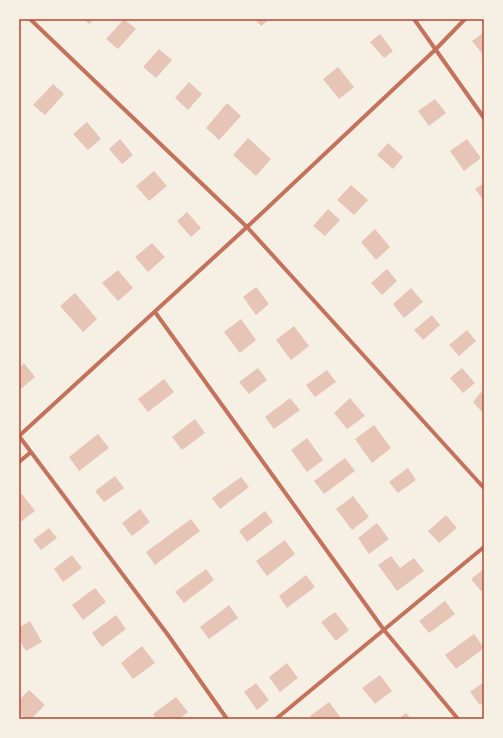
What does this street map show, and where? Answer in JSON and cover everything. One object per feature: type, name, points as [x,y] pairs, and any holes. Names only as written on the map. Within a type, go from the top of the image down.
[{"type":"street","points":[[30,19],[247,227],[484,488]]},
{"type":"street","points":[[414,19],[484,118]]},
{"type":"street","points":[[228,719],[168,635],[19,436],[247,227],[435,50],[465,19]]},
{"type":"street","points":[[155,312],[384,630],[458,719]]},
{"type":"street","points":[[19,462],[31,452]]},
{"type":"street","points":[[276,719],[484,547]]},
{"type":"building","points":[[84,19],[94,19],[89,24]]},
{"type":"building","points":[[124,19],[136,29],[118,49],[106,39]]},
{"type":"building","points":[[255,19],[270,19],[261,26]]},
{"type":"building","points":[[484,32],[484,56],[472,41]]},
{"type":"building","points":[[380,34],[393,51],[384,58],[370,42]]},
{"type":"building","points":[[159,49],[172,60],[156,78],[143,67]]},
{"type":"building","points":[[338,67],[354,87],[339,99],[323,79]]},
{"type":"building","points":[[189,82],[202,94],[188,110],[175,98]]},
{"type":"building","points":[[53,84],[64,94],[45,115],[33,105]]},
{"type":"building","points":[[435,99],[446,113],[429,126],[418,111]]},
{"type":"building","points":[[227,103],[241,116],[219,140],[206,128]]},
{"type":"building","points":[[87,122],[101,139],[88,150],[73,134]]},
{"type":"building","points":[[248,138],[271,159],[256,176],[233,155]]},
{"type":"building","points":[[120,139],[133,155],[122,164],[109,149]]},
{"type":"building","points":[[467,139],[481,158],[464,171],[450,151]]},
{"type":"building","points":[[388,143],[403,157],[393,169],[377,155]]},
{"type":"building","points":[[154,171],[167,186],[149,201],[136,186]]},
{"type":"building","points":[[484,183],[484,201],[475,189]]},
{"type":"building","points":[[351,185],[368,200],[354,215],[337,200]]},
{"type":"building","points":[[328,209],[340,220],[325,236],[313,226]]},
{"type":"building","points":[[187,212],[201,228],[191,237],[177,221]]},
{"type":"building","points":[[375,229],[390,247],[376,260],[361,242]]},
{"type":"building","points":[[152,243],[165,257],[148,272],[135,257]]},
{"type":"building","points":[[387,269],[397,281],[382,295],[371,283]]},
{"type":"building","points":[[118,270],[133,288],[118,301],[102,283]]},
{"type":"building","points":[[256,287],[269,304],[256,315],[243,297]]},
{"type":"building","points":[[411,288],[423,302],[404,318],[393,304]]},
{"type":"building","points":[[75,293],[97,319],[83,332],[60,306]]},
{"type":"building","points":[[432,315],[440,325],[423,340],[414,330]]},
{"type":"building","points":[[241,319],[256,340],[240,353],[224,332]]},
{"type":"building","points":[[294,326],[309,346],[291,360],[276,340]]},
{"type":"building","points":[[467,330],[476,341],[459,356],[449,345]]},
{"type":"building","points":[[24,363],[35,377],[21,389],[19,386],[19,368]]},
{"type":"building","points":[[258,368],[267,380],[249,394],[239,382]]},
{"type":"building","points":[[462,368],[475,383],[463,393],[450,378]]},
{"type":"building","points":[[327,370],[336,382],[315,397],[306,385]]},
{"type":"building","points":[[164,379],[174,392],[148,412],[138,399]]},
{"type":"building","points":[[481,392],[484,395],[483,413],[473,402]]},
{"type":"building","points":[[290,398],[300,410],[274,429],[265,417]]},
{"type":"building","points":[[350,398],[365,416],[347,429],[334,413]]},
{"type":"building","points":[[195,419],[205,433],[182,450],[172,437]]},
{"type":"building","points":[[374,425],[391,448],[372,463],[355,439]]},
{"type":"building","points":[[98,434],[109,448],[79,471],[69,457]]},
{"type":"building","points":[[307,438],[323,460],[307,472],[291,450]]},
{"type":"building","points":[[345,458],[355,471],[324,494],[314,481]]},
{"type":"building","points":[[408,468],[416,480],[398,493],[389,482]]},
{"type":"building","points":[[115,476],[124,488],[104,502],[95,491]]},
{"type":"building","points":[[241,477],[249,487],[220,509],[212,498]]},
{"type":"building","points":[[22,494],[35,511],[19,523],[19,497]]},
{"type":"building","points":[[353,496],[369,517],[352,530],[336,509]]},
{"type":"building","points":[[140,509],[150,522],[132,536],[122,523]]},
{"type":"building","points":[[265,511],[273,522],[247,542],[239,531]]},
{"type":"building","points":[[446,515],[457,528],[439,543],[428,531]]},
{"type":"building","points":[[191,519],[200,531],[155,565],[146,552]]},
{"type":"building","points":[[377,523],[389,539],[369,554],[358,538]]},
{"type":"building","points":[[49,528],[57,538],[41,550],[33,540]]},
{"type":"building","points":[[285,540],[295,554],[267,576],[256,561]]},
{"type":"building","points":[[72,555],[82,568],[63,582],[54,569]]},
{"type":"building","points":[[391,556],[400,568],[414,558],[424,571],[397,591],[378,565]]},
{"type":"building","points":[[206,569],[214,580],[184,603],[175,592]]},
{"type":"building","points":[[484,569],[484,589],[481,591],[471,579]]},
{"type":"building","points":[[306,575],[315,587],[287,608],[279,596]]},
{"type":"building","points":[[95,588],[106,602],[83,620],[72,605]]},
{"type":"building","points":[[445,601],[455,614],[429,633],[419,621]]},
{"type":"building","points":[[229,605],[238,618],[209,639],[200,627]]},
{"type":"building","points":[[335,612],[349,630],[336,641],[321,622]]},
{"type":"building","points":[[116,615],[126,629],[102,647],[92,633]]},
{"type":"building","points":[[30,621],[42,642],[26,651],[19,639],[19,628]]},
{"type":"building","points":[[474,634],[484,648],[456,669],[445,655]]},
{"type":"building","points":[[142,646],[155,663],[133,679],[121,663]]},
{"type":"building","points":[[287,663],[298,678],[280,692],[269,677]]},
{"type":"building","points":[[380,675],[392,691],[375,704],[362,688]]},
{"type":"building","points":[[484,682],[484,702],[480,705],[470,692]]},
{"type":"building","points":[[256,683],[269,700],[257,710],[244,692]]},
{"type":"building","points":[[29,690],[45,705],[31,719],[25,719],[19,713],[19,700]]},
{"type":"building","points":[[176,697],[188,712],[179,719],[156,719],[153,714]]},
{"type":"building","points":[[329,702],[341,718],[312,719],[310,716]]},
{"type":"building","points":[[406,713],[411,719],[398,719]]}]
